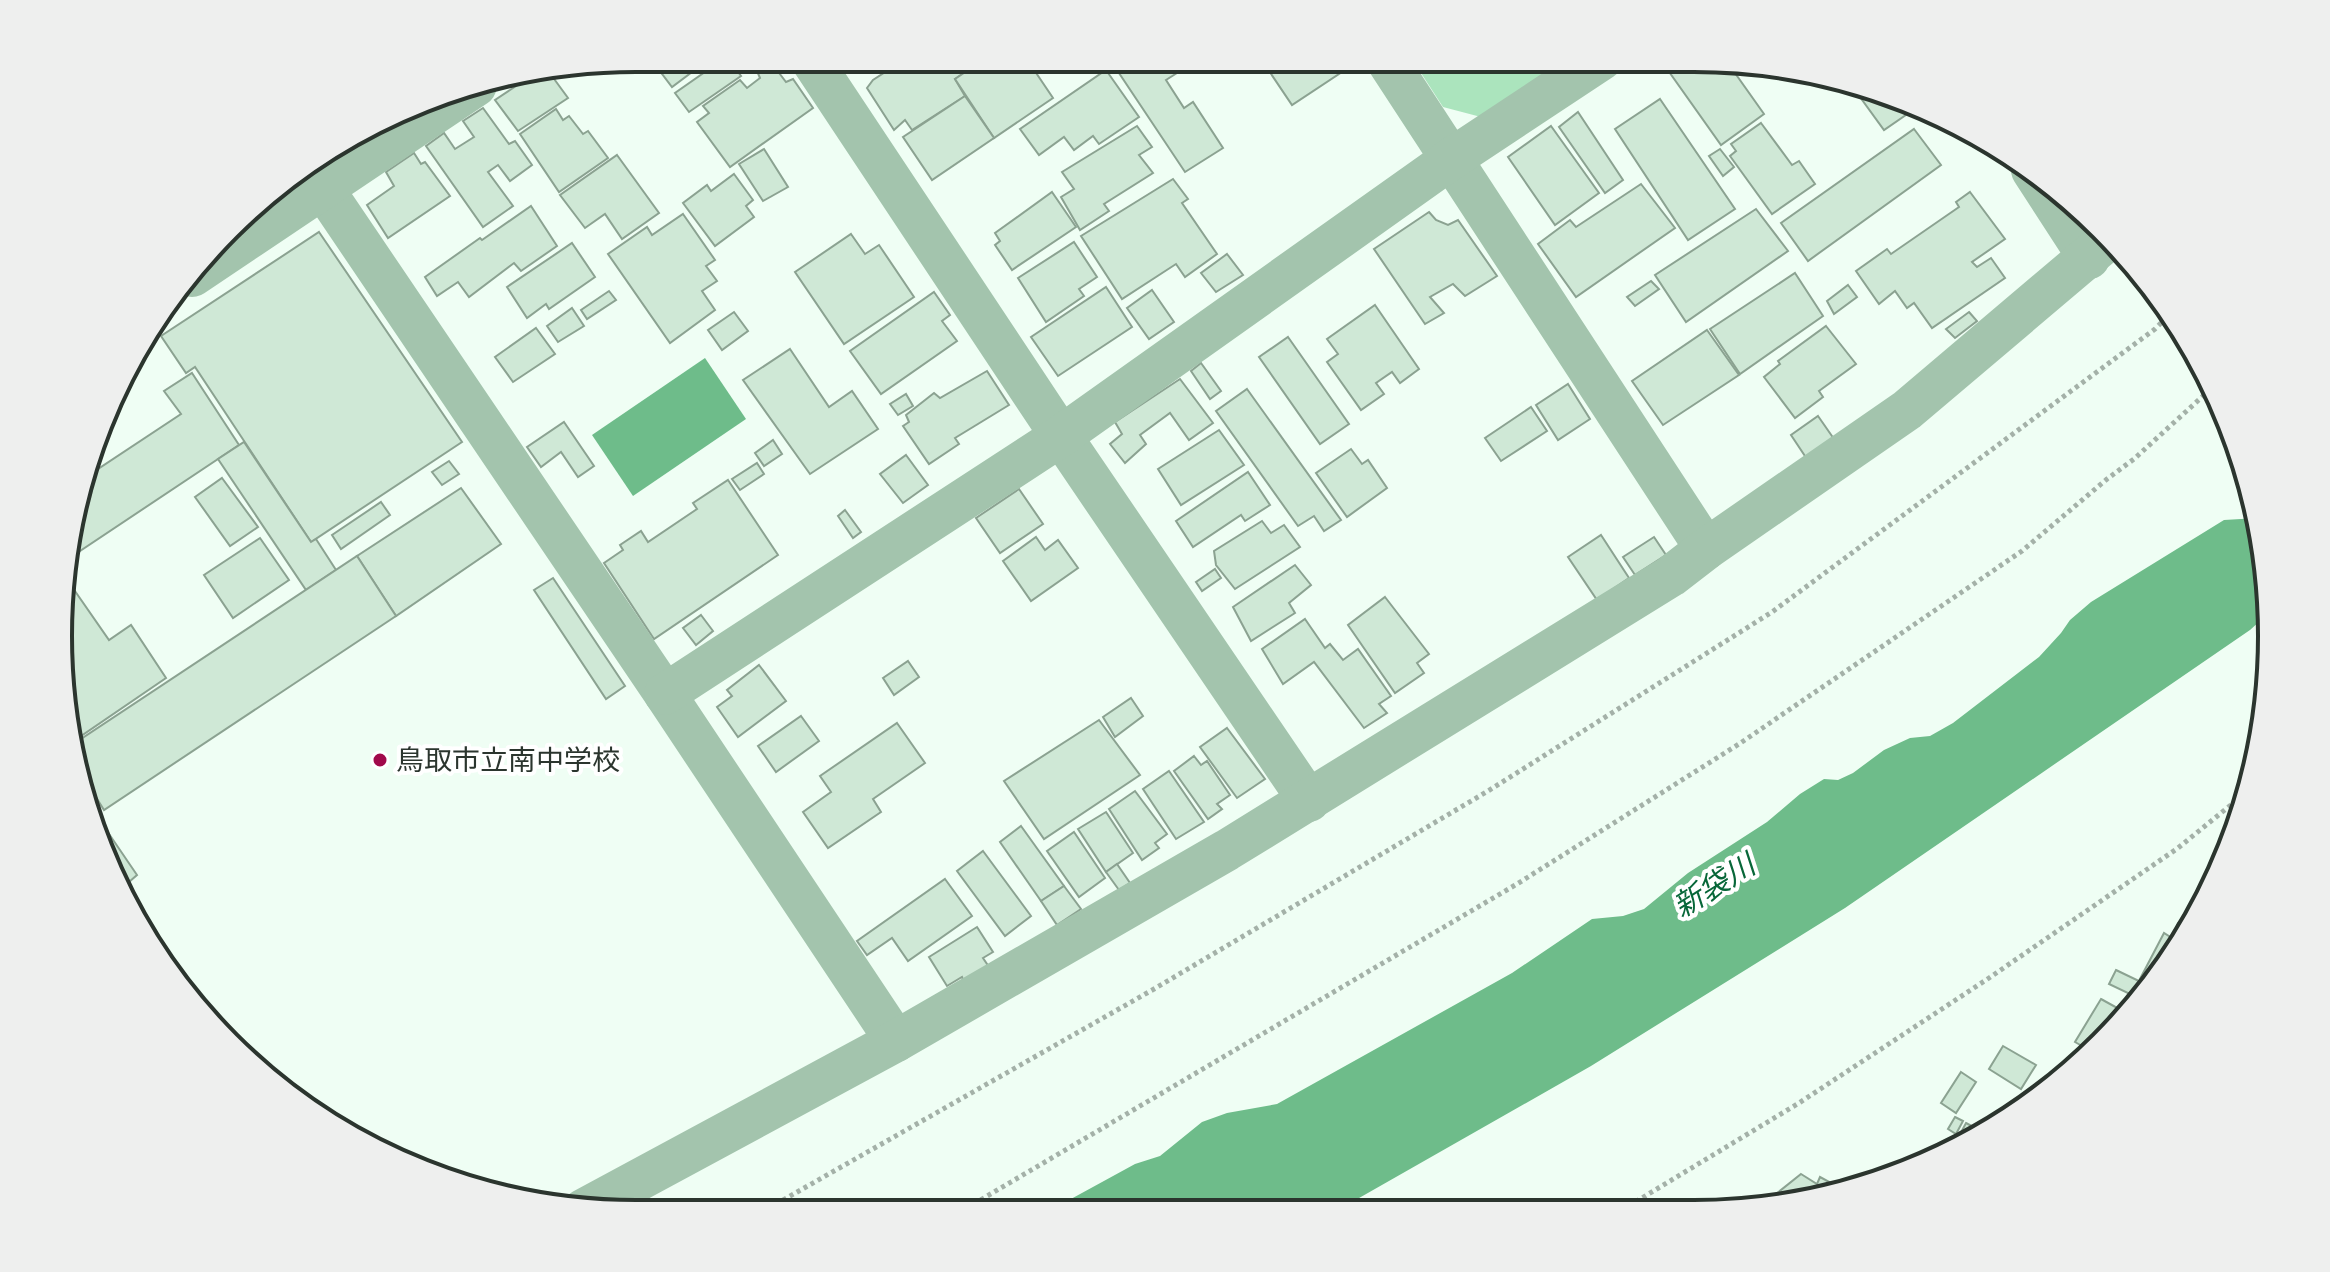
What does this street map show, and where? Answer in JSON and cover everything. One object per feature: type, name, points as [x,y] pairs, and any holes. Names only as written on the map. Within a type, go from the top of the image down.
[{"type":"street","points":[[819,72],[1309,801]]},
{"type":"street","points":[[1394,72],[1706,549]]},
{"type":"street","points":[[665,694],[1061,436],[1451,159],[1582,72]]},
{"type":"street","points":[[231,244],[315,176],[426,113]]},
{"type":"street","points":[[315,176],[896,1041]]},
{"type":"street","points":[[603,1199],[896,1041],[1309,801],[1671,576],[1907,410],[2099,248],[2076,221]]},
{"type":"path","points":[[783,1200],[1154,989],[1488,791],[1759,621],[2041,415],[2162,322]]},
{"type":"path","points":[[980,1200],[1517,884],[1739,744],[2022,551],[2134,459],[2204,395]]},
{"type":"path","points":[[1639,1200],[1799,1103],[1989,978],[2178,848],[2232,804]]},
{"type":"shaded area","points":[[1420,72],[1548,72],[1481,117],[1443,107]]},
{"type":"water","points":[[705,358],[746,419],[633,496],[592,435]]},
{"type":"water","name":"新袋川","points":[[2245,519],[2257,599],[2258,623],[2250,630],[1845,908],[1591,1066],[1356,1200],[1069,1200],[1135,1164],[1160,1156],[1202,1122],[1227,1113],[1277,1104],[1512,973],[1592,919],[1623,916],[1644,909],[1688,873],[1767,822],[1800,794],[1824,779],[1838,780],[1884,750],[1910,738],[1930,736],[1953,723],[2039,657],[2070,620],[2091,602],[2224,520]]},
{"type":"building","points":[[661,72],[692,72],[672,87]]},
{"type":"building","points":[[705,72],[738,72],[741,76],[689,112],[675,93]]},
{"type":"building","points":[[757,72],[778,72],[786,82],[793,79],[813,108],[730,167],[697,122],[709,113],[703,106],[740,80],[747,88],[760,78]]},
{"type":"building","points":[[885,72],[965,72],[955,79],[965,96],[912,130],[905,120],[894,130],[867,88]]},
{"type":"building","points":[[965,72],[1035,72],[1053,98],[994,138],[955,79]]},
{"type":"building","points":[[1103,72],[1107,72],[1139,117],[1099,144],[1093,136],[1074,150],[1064,137],[1039,155],[1020,129]]},
{"type":"building","points":[[1118,72],[1179,72],[1166,80],[1184,108],[1193,102],[1223,148],[1185,172]]},
{"type":"building","points":[[1270,72],[1342,72],[1292,105]]},
{"type":"building","points":[[1669,72],[1735,73],[1764,114],[1721,145]]},
{"type":"building","points":[[554,78],[568,98],[518,131],[495,100],[518,85]]},
{"type":"building","points":[[965,96],[994,138],[932,180],[903,137]]},
{"type":"building","points":[[1860,97],[1907,114],[1884,130]]},
{"type":"building","points":[[1660,99],[1735,209],[1688,240],[1615,129]]},
{"type":"building","points":[[483,108],[509,144],[515,141],[532,165],[510,181],[498,165],[488,172],[513,206],[483,227],[426,146],[444,133],[455,149],[474,137],[463,121]]},
{"type":"building","points":[[556,109],[563,120],[569,116],[583,134],[588,131],[608,158],[559,192],[520,134]]},
{"type":"building","points":[[1578,112],[1623,180],[1605,193],[1559,127]]},
{"type":"building","points":[[1761,123],[1792,165],[1799,161],[1815,184],[1772,214],[1730,156],[1736,151],[1731,144]]},
{"type":"building","points":[[1137,126],[1152,147],[1139,155],[1153,173],[1104,204],[1109,211],[1080,230],[1061,197],[1074,189],[1062,172]]},
{"type":"building","points":[[1551,126],[1599,193],[1555,225],[1508,157]]},
{"type":"building","points":[[1914,129],[1941,165],[1808,261],[1781,223]]},
{"type":"building","points":[[764,149],[788,187],[763,201],[739,164]]},
{"type":"building","points":[[1720,149],[1734,167],[1723,176],[1709,156]]},
{"type":"building","points":[[414,153],[421,164],[425,162],[450,196],[388,238],[367,205],[394,186],[386,172]]},
{"type":"building","points":[[617,155],[659,213],[622,239],[605,214],[585,228],[560,195]]},
{"type":"building","points":[[734,174],[753,200],[746,206],[754,217],[715,246],[683,203],[707,185],[711,191]]},
{"type":"building","points":[[1173,179],[1188,199],[1182,203],[1217,254],[1185,277],[1176,264],[1122,299],[1081,236]]},
{"type":"building","points":[[1641,184],[1675,228],[1576,297],[1538,244],[1570,220],[1576,227]]},
{"type":"building","points":[[1052,192],[1076,227],[1012,270],[995,245],[1000,241],[995,233]]},
{"type":"building","points":[[1970,192],[2005,239],[1972,262],[1977,267],[1991,258],[2005,278],[1932,328],[1914,303],[1907,308],[1895,291],[1879,304],[1856,271],[1887,249],[1891,254],[1959,207],[1956,202]]},
{"type":"building","points":[[531,206],[557,246],[521,271],[514,263],[469,297],[458,282],[437,296],[425,277]]},
{"type":"building","points":[[1756,209],[1788,251],[1686,322],[1655,275]]},
{"type":"building","points":[[1429,212],[1436,220],[1448,225],[1458,220],[1497,276],[1465,296],[1453,284],[1430,297],[1444,313],[1425,324],[1374,249]]},
{"type":"building","points":[[683,214],[715,260],[706,266],[717,281],[702,291],[715,310],[670,343],[608,254],[647,227],[652,235]]},
{"type":"building","points":[[319,232],[462,442],[311,542],[195,367],[186,373],[161,336]]},
{"type":"building","points":[[851,234],[865,254],[879,245],[914,297],[844,344],[795,272]]},
{"type":"building","points":[[1074,242],[1097,277],[1079,289],[1084,296],[1046,322],[1018,278]]},
{"type":"building","points":[[572,243],[595,277],[549,309],[546,304],[527,318],[507,287]]},
{"type":"building","points":[[1227,254],[1243,275],[1216,292],[1201,273]]},
{"type":"building","points":[[1795,273],[1823,316],[1740,374],[1710,329]]},
{"type":"building","points":[[1651,281],[1659,289],[1635,306],[1627,297]]},
{"type":"building","points":[[1848,285],[1857,297],[1834,314],[1827,301]]},
{"type":"building","points":[[1106,287],[1132,327],[1058,376],[1031,337]]},
{"type":"building","points":[[1152,290],[1174,322],[1149,339],[1127,308]]},
{"type":"building","points":[[609,291],[616,300],[587,319],[581,310]]},
{"type":"building","points":[[934,292],[950,315],[942,321],[957,341],[881,394],[850,351]]},
{"type":"building","points":[[1375,305],[1419,369],[1400,383],[1392,372],[1376,383],[1384,394],[1361,410],[1327,362],[1338,354],[1327,339]]},
{"type":"building","points":[[572,308],[584,326],[558,342],[547,326]]},
{"type":"building","points":[[734,312],[748,331],[722,350],[708,330]]},
{"type":"building","points":[[1969,312],[1977,321],[1955,338],[1946,329]]},
{"type":"building","points":[[1826,326],[1856,364],[1819,391],[1823,397],[1795,418],[1764,377],[1780,364],[1778,361]]},
{"type":"building","points":[[536,328],[555,354],[513,382],[495,357]]},
{"type":"building","points":[[1707,330],[1739,375],[1663,425],[1632,381]]},
{"type":"building","points":[[1288,337],[1349,424],[1320,444],[1259,357]]},
{"type":"building","points":[[790,349],[829,407],[852,391],[878,429],[810,474],[743,380]]},
{"type":"building","points":[[1201,363],[1221,391],[1210,399],[1191,371]]},
{"type":"building","points":[[987,371],[1009,405],[955,438],[959,444],[929,464],[903,426],[909,422],[906,415],[934,393],[940,398]]},
{"type":"building","points":[[192,373],[239,445],[79,552],[97,469],[181,414],[164,391]]},
{"type":"building","points":[[1180,379],[1213,423],[1189,440],[1170,413],[1140,435],[1146,444],[1125,463],[1110,444],[1122,434],[1115,422]]},
{"type":"building","points":[[1568,384],[1590,419],[1558,440],[1536,405]]},
{"type":"building","points":[[1247,389],[1341,520],[1324,531],[1314,516],[1298,526],[1216,411]]},
{"type":"building","points":[[906,394],[913,406],[898,415],[890,404]]},
{"type":"building","points":[[1531,407],[1547,431],[1501,461],[1485,438]]},
{"type":"building","points":[[1818,416],[1834,439],[1807,459],[1791,435]]},
{"type":"building","points":[[564,422],[594,466],[578,477],[561,452],[541,467],[527,447]]},
{"type":"building","points":[[1219,430],[1244,465],[1181,505],[1158,469]]},
{"type":"building","points":[[773,440],[782,454],[764,466],[755,453]]},
{"type":"building","points":[[244,442],[311,542],[316,539],[336,570],[306,590],[218,459]]},
{"type":"building","points":[[1351,449],[1362,464],[1368,460],[1387,488],[1347,517],[1316,473]]},
{"type":"building","points":[[906,455],[928,485],[903,503],[880,474]]},
{"type":"building","points":[[449,461],[459,474],[442,485],[432,472]]},
{"type":"building","points":[[757,463],[764,474],[740,490],[732,479]]},
{"type":"building","points":[[1248,472],[1270,505],[1245,521],[1241,515],[1193,547],[1176,521]]},
{"type":"building","points":[[222,478],[258,527],[230,546],[195,497]]},
{"type":"building","points":[[728,480],[778,555],[654,639],[604,563],[623,550],[620,545],[641,531],[648,542],[697,509],[693,503]]},
{"type":"building","points":[[461,488],[501,544],[396,616],[357,556]]},
{"type":"building","points":[[1019,489],[1043,524],[1000,553],[976,518]]},
{"type":"building","points":[[381,502],[390,515],[341,549],[332,535]]},
{"type":"building","points":[[845,510],[861,532],[853,538],[838,516]]},
{"type":"building","points":[[1262,521],[1271,533],[1284,525],[1300,547],[1235,589],[1216,565],[1214,551]]},
{"type":"building","points":[[1601,535],[1629,578],[1597,600],[1568,557]]},
{"type":"building","points":[[1036,537],[1045,550],[1058,540],[1078,568],[1031,601],[1003,561]]},
{"type":"building","points":[[1654,537],[1666,555],[1635,575],[1623,557]]},
{"type":"building","points":[[260,538],[289,580],[233,618],[204,575]]},
{"type":"building","points":[[357,556],[396,616],[104,810],[91,782],[82,739]]},
{"type":"building","points":[[1295,565],[1311,585],[1289,603],[1295,613],[1251,641],[1233,607]]},
{"type":"building","points":[[1215,569],[1221,578],[1202,591],[1196,582]]},
{"type":"building","points":[[553,578],[625,686],[606,699],[534,590]]},
{"type":"building","points":[[74,590],[109,640],[131,625],[166,678],[81,736],[73,673]]},
{"type":"building","points":[[1385,597],[1429,654],[1417,663],[1424,673],[1395,693],[1348,625]]},
{"type":"building","points":[[701,615],[713,631],[696,645],[683,628]]},
{"type":"building","points":[[1305,619],[1325,648],[1330,644],[1343,660],[1358,649],[1391,696],[1379,704],[1387,713],[1364,728],[1314,662],[1283,684],[1262,649]]},
{"type":"building","points":[[908,661],[919,677],[894,695],[883,678]]},
{"type":"building","points":[[759,665],[786,701],[738,737],[717,707],[732,696],[727,690]]},
{"type":"building","points":[[1131,698],[1143,716],[1115,737],[1103,717]]},
{"type":"building","points":[[801,716],[819,741],[776,772],[758,746]]},
{"type":"building","points":[[1099,720],[1140,775],[1044,839],[1004,781]]},
{"type":"building","points":[[897,723],[925,763],[873,799],[881,812],[828,848],[803,812],[831,792],[820,776]]},
{"type":"building","points":[[1227,728],[1265,779],[1237,798],[1200,747]]},
{"type":"building","points":[[1194,756],[1201,765],[1207,761],[1230,795],[1217,804],[1222,809],[1208,819],[1174,771]]},
{"type":"building","points":[[1169,771],[1204,822],[1176,839],[1143,789]]},
{"type":"building","points":[[1135,791],[1167,834],[1155,843],[1159,848],[1142,860],[1109,809]]},
{"type":"building","points":[[1106,812],[1133,853],[1106,872],[1078,829]]},
{"type":"building","points":[[1021,826],[1064,886],[1041,901],[1000,842]]},
{"type":"building","points":[[107,832],[137,875],[129,882],[115,852]]},
{"type":"building","points":[[1074,832],[1105,878],[1079,897],[1047,851]]},
{"type":"building","points":[[983,851],[1031,916],[1005,936],[957,871]]},
{"type":"building","points":[[1117,864],[1130,883],[1119,890],[1106,872]]},
{"type":"building","points":[[945,879],[972,916],[908,961],[892,938],[867,955],[857,941]]},
{"type":"building","points":[[1064,886],[1081,909],[1057,925],[1041,901]]},
{"type":"building","points":[[977,927],[993,952],[983,958],[989,967],[964,982],[962,977],[947,986],[929,957]]},
{"type":"building","points":[[2164,933],[2170,937],[2141,979],[2140,979]]},
{"type":"building","points":[[2116,970],[2139,981],[2129,994],[2109,984]]},
{"type":"building","points":[[2101,999],[2118,1008],[2081,1046],[2075,1042]]},
{"type":"building","points":[[2003,1046],[2036,1065],[2021,1089],[1989,1069]]},
{"type":"building","points":[[1961,1072],[1976,1082],[1956,1113],[1941,1103]]},
{"type":"building","points":[[1955,1117],[1963,1121],[1956,1134],[1948,1129]]},
{"type":"building","points":[[1801,1174],[1817,1184],[1820,1177],[1831,1183],[1804,1189],[1777,1194]]},
{"type":"place","name":"鳥取市立南中学校","points":[[380,760]]}]
